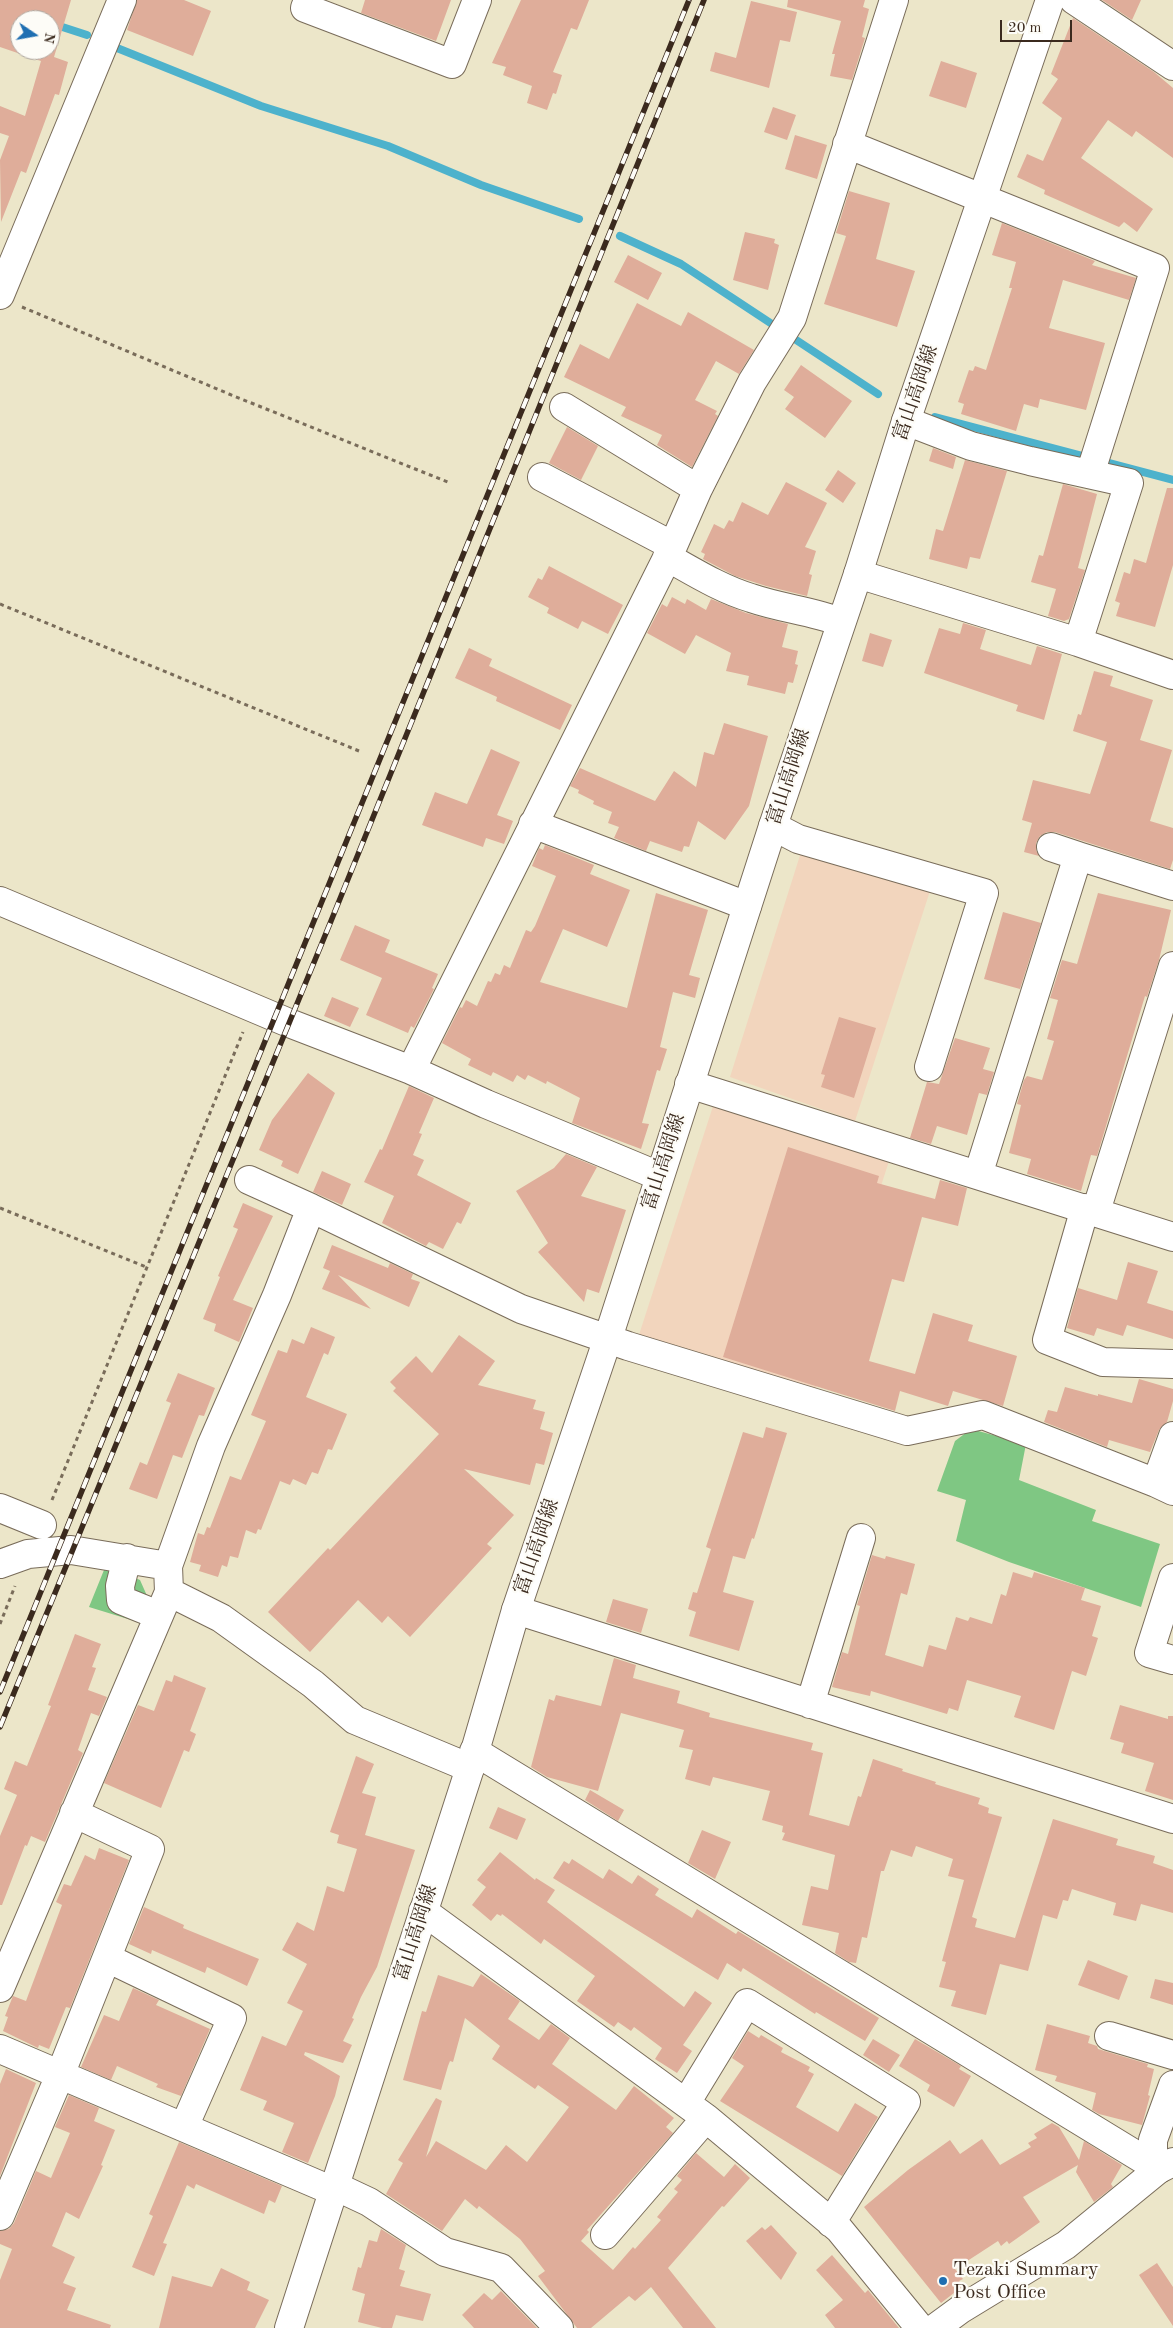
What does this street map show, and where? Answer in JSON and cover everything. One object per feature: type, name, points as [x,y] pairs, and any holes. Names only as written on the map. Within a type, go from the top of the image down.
[{"type":"street","points":[[9,300],[122,0]]},
{"type":"street","points":[[308,0],[304,8],[452,64],[477,0]]},
{"type":"street","points":[[411,1070],[670,551],[698,489],[752,382],[785,328],[894,0]]},
{"type":"street","name":"富山高岡線","points":[[289,2328],[472,1760],[516,1610],[608,1338],[773,826],[858,574],[906,421],[1050,0]]},
{"type":"street","points":[[1074,0],[1173,66]]},
{"type":"street","points":[[847,144],[1164,271],[1090,474]]},
{"type":"street","points":[[564,407],[698,489]]},
{"type":"street","points":[[906,421],[971,446],[1129,483],[1078,642]]},
{"type":"street","points":[[542,477],[670,551],[718,585],[751,598],[841,622]]},
{"type":"street","points":[[858,574],[1078,642],[1173,675]]},
{"type":"street","points":[[533,824],[747,906]]},
{"type":"street","points":[[773,826],[798,839],[984,894],[928,1067]]},
{"type":"street","points":[[1051,846],[1173,886]]},
{"type":"street","points":[[978,1174],[1078,856]]},
{"type":"street","points":[[0,901],[273,1015],[411,1070],[486,1104],[660,1176]]},
{"type":"street","points":[[1173,966],[1047,1340],[1103,1362],[1173,1364]]},
{"type":"street","points":[[689,1084],[1090,1209],[1173,1237]]},
{"type":"street","points":[[249,1180],[312,1208],[521,1309],[688,1365],[907,1431],[983,1415],[1165,1487],[1173,1436]]},
{"type":"street","points":[[0,1988],[164,1604],[168,1566],[211,1446],[277,1295],[312,1208]]},
{"type":"street","points":[[0,1508],[42,1525]]},
{"type":"street","points":[[810,1704],[862,1538]]},
{"type":"street","points":[[0,1564],[26,1555],[71,1550],[168,1566]]},
{"type":"street","points":[[127,1558],[120,1586],[121,1600],[164,1604],[221,1618],[313,1684],[355,1720],[472,1760],[1166,2166]]},
{"type":"street","points":[[1173,1578],[1149,1653],[1173,1660]]},
{"type":"street","points":[[516,1610],[1173,1819]]},
{"type":"street","points":[[0,2216],[60,2075],[150,1849],[74,1813]]},
{"type":"street","points":[[423,1911],[696,2111],[840,2229],[920,2328]]},
{"type":"street","points":[[107,1958],[232,2018],[184,2127]]},
{"type":"street","points":[[605,2235],[696,2111],[747,2003],[906,2102],[831,2223]]},
{"type":"street","points":[[1109,2036],[1173,2055]]},
{"type":"street","points":[[0,2049],[184,2127],[334,2188],[355,2194],[445,2252],[501,2268],[559,2328]]},
{"type":"street","points":[[1166,2166],[1152,2154],[1154,2140],[1173,2085]]},
{"type":"street","points":[[935,2328],[961,2309],[1066,2245],[1166,2166]]},
{"type":"path","points":[[9,300],[229,394],[450,483]]},
{"type":"path","points":[[0,604],[359,751]]},
{"type":"path","points":[[42,1525],[146,1266],[273,1015]]},
{"type":"path","points":[[0,1208],[146,1266]]},
{"type":"path","points":[[0,1624],[26,1555]]},
{"type":"shaded area","points":[[802,849],[931,888],[855,1121],[730,1077]]},
{"type":"shaded area","points":[[715,1100],[889,1161],[814,1395],[637,1341]]},
{"type":"green space","points":[[971,1429],[1026,1444],[1019,1480],[1096,1510],[1092,1521],[1160,1544],[1141,1607],[1009,1562],[956,1541],[966,1500],[937,1491],[955,1441]]},
{"type":"green space","points":[[104,1570],[123,1573],[140,1580],[148,1598],[141,1623],[89,1607]]},
{"type":"building","points":[[0,0],[71,0],[60,37],[60,10],[10,10],[10,50],[0,47]]},
{"type":"building","points":[[137,0],[184,0],[211,11],[193,56],[127,30]]},
{"type":"building","points":[[365,0],[451,0],[436,41],[361,13]]},
{"type":"building","points":[[521,0],[589,0],[577,30],[571,28],[553,72],[562,75],[556,94],[553,93],[547,110],[527,103],[532,86],[503,75],[506,67],[492,63]]},
{"type":"building","points":[[788,0],[865,0],[863,7],[869,9],[862,37],[865,38],[852,80],[830,76],[835,54],[832,54],[841,21],[787,7]]},
{"type":"building","points":[[1102,0],[1141,0],[1132,20]]},
{"type":"building","points":[[751,1],[797,12],[790,42],[780,40],[769,88],[710,71],[715,52],[736,58]]},
{"type":"building","points":[[1073,18],[1154,72],[1173,88],[1173,158],[1136,131],[1132,137],[1108,120],[1081,158],[1153,209],[1137,232],[1124,222],[1119,227],[1044,194],[1045,190],[1017,177],[1027,154],[1043,161],[1062,118],[1042,103],[1058,79],[1051,74]]},
{"type":"building","points":[[60,59],[68,62],[59,95],[55,94],[26,173],[21,171],[1,222],[0,160],[9,136],[0,133],[0,106],[25,116],[41,61],[38,60]]},
{"type":"building","points":[[941,61],[977,73],[966,108],[929,96]]},
{"type":"building","points":[[773,107],[796,115],[787,140],[764,132]]},
{"type":"building","points":[[795,135],[827,145],[817,179],[785,169]]},
{"type":"building","points":[[849,191],[890,203],[876,259],[915,271],[897,327],[824,304],[846,236],[836,233]]},
{"type":"building","points":[[1002,223],[1095,261],[1092,265],[1136,278],[1129,300],[1063,280],[1049,328],[1105,343],[1086,410],[1040,399],[1038,408],[1024,404],[1016,431],[961,414],[964,404],[958,402],[969,370],[973,371],[975,366],[986,370],[1012,288],[1009,288],[1016,262],[992,255]]},
{"type":"building","points":[[745,232],[775,239],[774,243],[779,245],[768,290],[733,280]]},
{"type":"building","points":[[628,255],[662,273],[648,300],[614,282]]},
{"type":"building","points":[[637,303],[681,326],[688,312],[754,350],[739,374],[716,361],[695,400],[717,411],[715,414],[718,416],[692,467],[657,445],[662,435],[621,416],[626,407],[564,377],[580,344],[609,359]]},
{"type":"building","points":[[801,365],[852,401],[825,438],[785,409],[794,397],[784,390]]},
{"type":"building","points":[[567,427],[598,446],[581,480],[549,463]]},
{"type":"building","points":[[933,448],[956,457],[953,469],[929,461]]},
{"type":"building","points":[[965,460],[1007,471],[980,559],[970,557],[967,569],[929,559],[936,529],[943,531]]},
{"type":"building","points":[[838,470],[856,483],[843,503],[825,490]]},
{"type":"building","points":[[786,482],[827,503],[805,547],[816,551],[809,574],[812,575],[807,596],[735,576],[703,559],[705,554],[701,552],[714,524],[724,529],[729,520],[733,522],[742,502],[768,515]]},
{"type":"building","points":[[1063,484],[1097,494],[1078,568],[1085,570],[1069,619],[1064,621],[1048,616],[1056,589],[1031,582],[1039,555],[1043,556]]},
{"type":"building","points":[[1167,488],[1173,488],[1173,565],[1155,627],[1116,616],[1120,603],[1115,601],[1124,572],[1130,574],[1134,559],[1146,563]]},
{"type":"building","points":[[549,566],[623,605],[608,634],[582,621],[578,629],[547,613],[549,608],[528,597],[538,578],[542,580]]},
{"type":"building","points":[[672,597],[685,604],[687,599],[706,610],[711,599],[746,613],[788,624],[782,647],[798,651],[795,664],[798,665],[793,683],[788,682],[785,694],[747,685],[749,676],[726,671],[731,653],[696,635],[685,654],[647,633],[662,604],[667,607]]},
{"type":"building","points":[[963,623],[986,630],[980,649],[1031,665],[1037,646],[1062,654],[1044,720],[1016,711],[1018,705],[924,673],[939,628],[960,634]]},
{"type":"building","points":[[870,633],[892,640],[883,667],[862,661]]},
{"type":"building","points":[[469,648],[492,659],[489,666],[572,705],[560,730],[496,701],[497,697],[455,678]]},
{"type":"building","points":[[1094,671],[1113,676],[1110,686],[1153,700],[1140,740],[1172,750],[1150,821],[1173,828],[1173,860],[1170,869],[1055,832],[1047,832],[1040,836],[1036,843],[1036,850],[1039,856],[1024,852],[1032,823],[1022,820],[1033,780],[1090,794],[1107,742],[1073,731],[1078,714],[1081,715]]},
{"type":"building","points":[[724,723],[768,736],[749,806],[725,840],[698,821],[689,847],[684,846],[682,852],[650,841],[646,851],[614,838],[619,827],[608,823],[612,812],[593,804],[594,801],[578,793],[579,790],[570,786],[580,768],[655,801],[674,771],[696,787],[704,752],[714,755]]},
{"type":"building","points":[[491,749],[520,762],[497,815],[513,821],[504,844],[486,838],[483,847],[422,825],[435,792],[467,804]]},
{"type":"building","points":[[545,845],[594,865],[590,874],[630,890],[607,947],[563,929],[540,982],[627,1008],[656,893],[708,910],[689,975],[700,978],[695,998],[673,992],[660,1047],[667,1049],[660,1071],[657,1070],[642,1123],[649,1124],[641,1149],[572,1123],[580,1098],[547,1081],[546,1084],[528,1075],[525,1080],[517,1075],[513,1082],[493,1072],[491,1076],[468,1065],[471,1059],[442,1043],[460,1007],[462,1008],[466,1000],[477,1006],[488,981],[491,982],[495,973],[500,975],[504,965],[510,968],[526,930],[531,932],[535,926],[556,876],[532,866],[539,848],[543,850]]},
{"type":"building","points":[[1098,893],[1171,910],[1159,960],[1147,997],[1145,996],[1097,1156],[1091,1155],[1081,1191],[1027,1174],[1031,1159],[1009,1153],[1021,1105],[1017,1104],[1024,1080],[1027,1076],[1042,1080],[1054,1041],[1047,1039],[1058,1000],[1050,998],[1062,960],[1077,964]]},
{"type":"building","points":[[1003,912],[1041,923],[1020,989],[984,979]]},
{"type":"building","points":[[355,925],[390,940],[385,952],[438,974],[432,988],[434,989],[414,1028],[411,1026],[408,1033],[366,1015],[382,978],[340,960]]},
{"type":"building","points":[[332,997],[359,1008],[350,1027],[324,1016]]},
{"type":"building","points":[[839,1017],[876,1028],[854,1098],[821,1087],[825,1075],[821,1074]]},
{"type":"building","points":[[955,1038],[990,1048],[983,1069],[994,1072],[987,1095],[979,1093],[967,1135],[937,1126],[931,1144],[910,1138],[927,1082],[939,1084]]},
{"type":"building","points":[[308,1073],[335,1093],[298,1174],[281,1166],[283,1161],[259,1150],[272,1120]]},
{"type":"building","points":[[409,1086],[434,1098],[419,1133],[422,1134],[413,1155],[424,1160],[417,1175],[471,1203],[461,1224],[457,1222],[443,1249],[429,1242],[426,1246],[382,1223],[394,1196],[364,1182],[380,1149],[382,1150]]},
{"type":"building","points":[[788,1147],[879,1176],[877,1183],[935,1199],[940,1180],[967,1188],[958,1226],[922,1217],[904,1282],[892,1279],[869,1361],[915,1374],[933,1313],[973,1325],[968,1341],[1017,1356],[1003,1406],[953,1391],[948,1406],[900,1391],[895,1411],[723,1357]]},
{"type":"building","points":[[566,1154],[597,1167],[581,1196],[626,1210],[599,1293],[587,1289],[584,1302],[538,1252],[548,1243],[516,1191],[554,1168]]},
{"type":"building","points":[[322,1171],[351,1184],[342,1205],[313,1192]]},
{"type":"building","points":[[243,1203],[273,1216],[233,1300],[253,1308],[239,1342],[214,1331],[216,1324],[203,1319],[220,1277],[218,1276],[238,1229],[233,1227]]},
{"type":"building","points":[[332,1245],[388,1268],[390,1263],[413,1274],[411,1279],[420,1282],[409,1307],[338,1275],[371,1309],[322,1289],[330,1271],[323,1268]]},
{"type":"building","points":[[1128,1262],[1158,1271],[1147,1303],[1173,1311],[1173,1339],[1127,1325],[1123,1336],[1097,1328],[1094,1336],[1067,1328],[1078,1288],[1117,1300]]},
{"type":"building","points":[[311,1327],[335,1337],[328,1355],[324,1353],[306,1397],[347,1414],[332,1450],[328,1449],[318,1474],[312,1472],[306,1485],[293,1479],[290,1485],[280,1481],[261,1530],[258,1529],[256,1534],[246,1530],[238,1558],[230,1556],[227,1567],[222,1565],[218,1577],[199,1571],[201,1565],[190,1562],[198,1533],[204,1535],[207,1527],[210,1528],[230,1476],[241,1480],[266,1421],[251,1415],[278,1350],[287,1353],[292,1339],[304,1344]]},
{"type":"building","points":[[459,1335],[495,1361],[478,1385],[536,1400],[533,1409],[545,1412],[540,1429],[553,1433],[544,1465],[536,1463],[530,1485],[464,1469],[514,1515],[487,1544],[492,1548],[410,1637],[388,1616],[382,1623],[358,1600],[310,1652],[268,1612],[328,1548],[330,1550],[439,1434],[393,1391],[396,1388],[390,1382],[416,1356],[432,1373]]},
{"type":"building","points":[[178,1373],[215,1388],[204,1416],[199,1415],[182,1458],[173,1455],[157,1499],[129,1489],[140,1462],[147,1465],[171,1403],[166,1401]]},
{"type":"building","points":[[1139,1379],[1173,1389],[1173,1401],[1167,1422],[1159,1430],[1150,1452],[1109,1440],[1107,1447],[1044,1422],[1048,1410],[1057,1412],[1065,1387],[1132,1403]]},
{"type":"building","points":[[766,1427],[787,1433],[754,1539],[752,1538],[745,1559],[733,1556],[723,1592],[754,1601],[739,1651],[689,1636],[696,1612],[688,1609],[693,1592],[697,1593],[711,1549],[706,1547],[743,1432],[763,1438]]},
{"type":"building","points":[[872,1555],[885,1559],[886,1556],[915,1564],[907,1595],[901,1593],[885,1655],[923,1667],[929,1645],[946,1650],[956,1617],[968,1621],[970,1617],[992,1624],[1001,1594],[1006,1596],[1013,1572],[1032,1578],[1034,1572],[1085,1588],[1081,1600],[1101,1606],[1092,1636],[1098,1638],[1086,1676],[1072,1671],[1054,1730],[1014,1717],[1021,1696],[967,1680],[958,1711],[949,1708],[947,1714],[871,1691],[870,1696],[832,1687],[842,1652],[848,1654],[860,1606],[857,1605]]},
{"type":"building","points":[[613,1599],[648,1609],[641,1633],[606,1622]]},
{"type":"building","points":[[75,1634],[101,1644],[92,1667],[96,1668],[88,1690],[107,1697],[99,1716],[91,1713],[78,1750],[83,1753],[45,1842],[31,1836],[27,1846],[25,1845],[2,1905],[0,1905],[0,1836],[17,1795],[4,1789],[15,1761],[27,1766],[51,1706],[48,1705]]},
{"type":"building","points":[[614,1658],[636,1665],[633,1678],[680,1691],[677,1703],[710,1713],[709,1717],[813,1743],[811,1750],[823,1753],[809,1815],[849,1826],[858,1796],[861,1797],[873,1759],[936,1782],[935,1784],[980,1798],[978,1804],[989,1808],[988,1813],[1002,1817],[972,1917],[977,1919],[975,1927],[1015,1938],[1053,1819],[1118,1839],[1116,1845],[1155,1856],[1153,1863],[1173,1870],[1173,1913],[1141,1904],[1136,1921],[1113,1915],[1116,1903],[1072,1889],[1068,1901],[1063,1900],[1057,1919],[1043,1915],[1028,1971],[1000,1964],[986,2015],[951,2006],[956,1991],[939,1987],[946,1962],[942,1961],[964,1880],[948,1876],[953,1859],[916,1846],[912,1857],[891,1850],[884,1871],[881,1871],[867,1938],[862,1937],[856,1963],[849,1962],[835,1953],[839,1933],[802,1925],[811,1886],[828,1890],[835,1855],[782,1840],[785,1833],[782,1832],[783,1826],[762,1820],[770,1791],[713,1777],[710,1786],[685,1779],[693,1750],[679,1747],[684,1730],[621,1713],[598,1791],[547,1777],[531,1767],[549,1699],[554,1701],[556,1695],[601,1706]]},
{"type":"building","points":[[174,1675],[206,1688],[190,1731],[196,1734],[189,1752],[184,1750],[161,1808],[104,1783],[138,1705],[154,1711],[166,1680],[172,1682]]},
{"type":"building","points":[[1120,1705],[1168,1719],[1168,1716],[1173,1716],[1173,1800],[1145,1791],[1154,1763],[1121,1753],[1124,1743],[1110,1739]]},
{"type":"building","points":[[356,1756],[374,1764],[362,1793],[376,1797],[365,1835],[415,1850],[377,1967],[361,1997],[352,2018],[354,2019],[343,2041],[352,2045],[343,2063],[305,2052],[304,2055],[340,2076],[335,2096],[308,2163],[282,2152],[294,2123],[263,2110],[267,2101],[240,2090],[262,2036],[286,2046],[303,2011],[287,2003],[307,1964],[282,1950],[297,1922],[314,1931],[327,1886],[344,1892],[357,1849],[337,1843],[339,1835],[330,1832]]},
{"type":"building","points":[[590,1790],[624,1810],[618,1821],[585,1800]]},
{"type":"building","points":[[498,1807],[526,1819],[517,1840],[489,1828]]},
{"type":"building","points":[[702,1830],[731,1842],[715,1879],[688,1863]]},
{"type":"building","points":[[99,1848],[129,1860],[70,2008],[66,2007],[49,2049],[39,2045],[38,2048],[3,2031],[8,2017],[5,2016],[13,1996],[26,2001],[62,1905],[56,1902],[64,1884],[71,1886],[85,1855],[95,1860]]},
{"type":"building","points":[[500,1852],[535,1880],[536,1878],[555,1890],[547,1902],[684,2007],[695,1991],[712,2003],[683,2045],[692,2051],[677,2073],[655,2059],[662,2048],[634,2027],[631,2031],[618,2022],[614,2027],[577,2001],[595,1976],[544,1939],[541,1944],[502,1914],[501,1916],[497,1914],[491,1921],[472,1905],[486,1887],[477,1880]]},
{"type":"building","points":[[572,1859],[603,1879],[609,1869],[632,1884],[638,1875],[659,1889],[655,1895],[692,1918],[697,1909],[736,1934],[738,1931],[879,2018],[865,2041],[816,2012],[815,2014],[743,1968],[741,1972],[727,1963],[718,1980],[553,1878],[564,1861],[569,1864]]},
{"type":"building","points":[[144,1907],[184,1925],[183,1928],[259,1959],[247,1986],[207,1967],[205,1973],[152,1950],[151,1954],[129,1944]]},
{"type":"building","points":[[1088,1960],[1128,1976],[1119,2000],[1078,1985]]},
{"type":"building","points":[[481,1974],[520,2001],[508,2019],[539,2040],[551,2024],[570,2038],[552,2064],[616,2110],[634,2086],[674,2118],[666,2127],[673,2133],[587,2230],[589,2232],[581,2241],[613,2270],[633,2247],[635,2249],[661,2220],[657,2217],[678,2192],[674,2189],[682,2180],[677,2176],[696,2153],[724,2177],[735,2164],[750,2178],[724,2207],[722,2206],[668,2268],[716,2328],[683,2328],[651,2287],[635,2301],[629,2296],[591,2328],[577,2328],[538,2276],[545,2271],[520,2239],[479,2206],[477,2209],[465,2199],[442,2231],[386,2194],[403,2163],[398,2160],[436,2098],[442,2101],[426,2157],[436,2141],[486,2170],[506,2145],[527,2162],[569,2107],[538,2085],[535,2089],[492,2059],[500,2046],[465,2018],[453,2062],[450,2061],[441,2090],[403,2080],[422,2011],[426,2012],[438,1975],[473,1987]]},
{"type":"building","points":[[1155,1979],[1173,1983],[1173,2005],[1150,1998]]},
{"type":"building","points":[[133,1988],[159,2000],[156,2005],[210,2029],[181,2096],[156,2087],[158,2084],[117,2066],[111,2080],[81,2067],[104,2015],[119,2021]]},
{"type":"building","points":[[1047,2024],[1090,2036],[1088,2043],[1097,2046],[1098,2049],[1148,2064],[1147,2067],[1154,2069],[1148,2095],[1150,2096],[1142,2125],[1099,2114],[1092,2110],[1096,2093],[1055,2081],[1057,2076],[1035,2070]]},
{"type":"building","points":[[748,2031],[759,2038],[761,2035],[783,2048],[781,2052],[810,2067],[808,2071],[814,2074],[796,2107],[838,2132],[855,2103],[878,2117],[842,2176],[720,2101],[744,2066],[732,2058]]},
{"type":"building","points":[[873,2039],[900,2055],[889,2072],[863,2055]]},
{"type":"building","points":[[915,2039],[961,2066],[959,2069],[971,2076],[954,2107],[927,2091],[930,2085],[899,2066]]},
{"type":"building","points":[[6,2069],[36,2083],[0,2176],[0,2084]]},
{"type":"building","points":[[69,2095],[99,2108],[94,2121],[115,2130],[101,2165],[103,2166],[79,2219],[66,2212],[52,2246],[75,2257],[63,2283],[76,2288],[67,2310],[111,2325],[110,2328],[0,2328],[0,2280],[12,2249],[0,2244],[0,2231],[9,2229],[14,2223],[36,2171],[51,2178],[70,2133],[55,2127]]},
{"type":"building","points":[[1052,2123],[1059,2127],[1079,2160],[1084,2141],[1122,2165],[1111,2184],[1113,2187],[1094,2202],[1076,2172],[1078,2165],[1023,2197],[1040,2222],[1009,2244],[1007,2241],[1001,2246],[998,2241],[955,2269],[963,2279],[959,2281],[963,2286],[941,2303],[864,2207],[908,2170],[950,2140],[960,2154],[982,2139],[1000,2165],[1031,2147],[1028,2143],[1037,2138],[1034,2134]]},
{"type":"building","points":[[179,2142],[282,2186],[275,2203],[269,2200],[264,2214],[196,2184],[194,2189],[187,2185],[163,2243],[167,2244],[154,2276],[132,2267],[153,2216],[149,2214]]},
{"type":"building","points":[[771,2225],[797,2253],[781,2280],[746,2241],[762,2227],[765,2230]]},
{"type":"building","points":[[381,2229],[406,2245],[399,2269],[405,2271],[400,2286],[431,2294],[423,2321],[396,2315],[392,2328],[382,2328],[358,2322],[365,2294],[352,2290],[358,2267],[361,2268],[369,2240],[377,2242]]},
{"type":"building","points":[[832,2255],[865,2293],[868,2290],[899,2328],[835,2328],[825,2315],[843,2300],[816,2270]]},
{"type":"building","points":[[1157,2263],[1173,2287],[1173,2326],[1139,2275]]},
{"type":"building","points":[[221,2268],[250,2282],[247,2290],[269,2300],[255,2328],[159,2328],[172,2276],[212,2287]]},
{"type":"building","points":[[501,2291],[537,2328],[474,2328],[462,2315],[484,2293],[492,2300]]},
{"type":"waterway","points":[[60,26],[87,35]]},
{"type":"waterway","points":[[117,48],[261,106],[388,146],[481,185],[579,219]]},
{"type":"waterway","points":[[620,236],[681,264],[878,394]]},
{"type":"waterway","points":[[935,417],[1173,480]]},
{"type":"railway","points":[[0,1692],[689,0]]},
{"type":"railway","points":[[0,1727],[331,921],[704,0]]},
{"type":"place","name":"Tezaki Summary Post Office","points":[[943,2281]]}]
